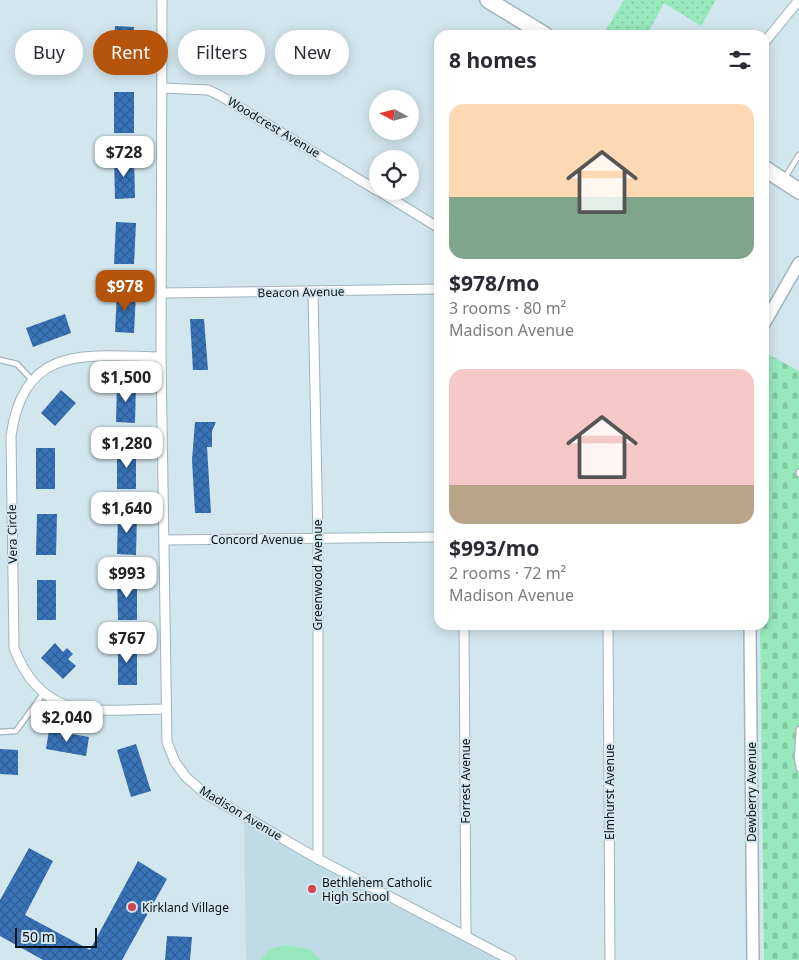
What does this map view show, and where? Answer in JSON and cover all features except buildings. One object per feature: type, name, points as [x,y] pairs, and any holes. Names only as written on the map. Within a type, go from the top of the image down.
[{"type":"main road","points":[[488,0],[537,30]]},
{"type":"main road","points":[[769,171],[799,191]]},
{"type":"street","name":"Madison Avenue","points":[[162,0],[163,293],[161,357],[167,742],[175,762],[186,777],[204,793],[318,859],[511,960]]},
{"type":"street","points":[[769,37],[799,0]]},
{"type":"street","name":"Woodcrest Avenue","points":[[163,88],[208,90],[219,95],[369,186]]},
{"type":"street","name":"Woodcrest Avenue","points":[[393,200],[434,225]]},
{"type":"street","points":[[769,315],[799,263]]},
{"type":"street","name":"Beacon Avenue","points":[[163,293],[434,289]]},
{"type":"street","name":"Greenwood Avenue","points":[[314,292],[318,539],[318,859]]},
{"type":"street","name":"Vera Circle","points":[[161,357],[78,356],[62,360],[46,369],[33,381],[20,399],[14,415],[11,436],[14,648],[23,671],[43,694],[57,704],[78,709],[165,709]]},
{"type":"street","name":"Concord Avenue","points":[[165,540],[434,537]]},
{"type":"street","name":"Forrest Avenue","points":[[464,630],[466,936]]},
{"type":"street","name":"Elmhurst Avenue","points":[[608,630],[610,960]]},
{"type":"street","name":"Dewberry Avenue","points":[[750,630],[753,960]]},
{"type":"lane","points":[[783,180],[799,155]]},
{"type":"lane","points":[[0,360],[17,364],[33,381]]},
{"type":"lane","points":[[0,732],[16,731],[43,694]]},
{"type":"lane","points":[[799,729],[797,758],[799,769]]},
{"type":"shaded area","name":"Bethlehem Catholic High School","points":[[244,818],[516,960],[246,960]]},
{"type":"green space","points":[[624,0],[716,0],[701,26],[664,3],[650,30],[606,30]]},
{"type":"green space","points":[[769,355],[799,371],[799,960],[764,960],[760,630],[769,630]]},
{"type":"green space","points":[[285,945],[309,949],[321,960],[260,960],[270,949]]},
{"type":"place","name":"Bethlehem Catholic High School","points":[[312,889]]},
{"type":"place","name":"Kirkland Village","points":[[132,907]]}]
